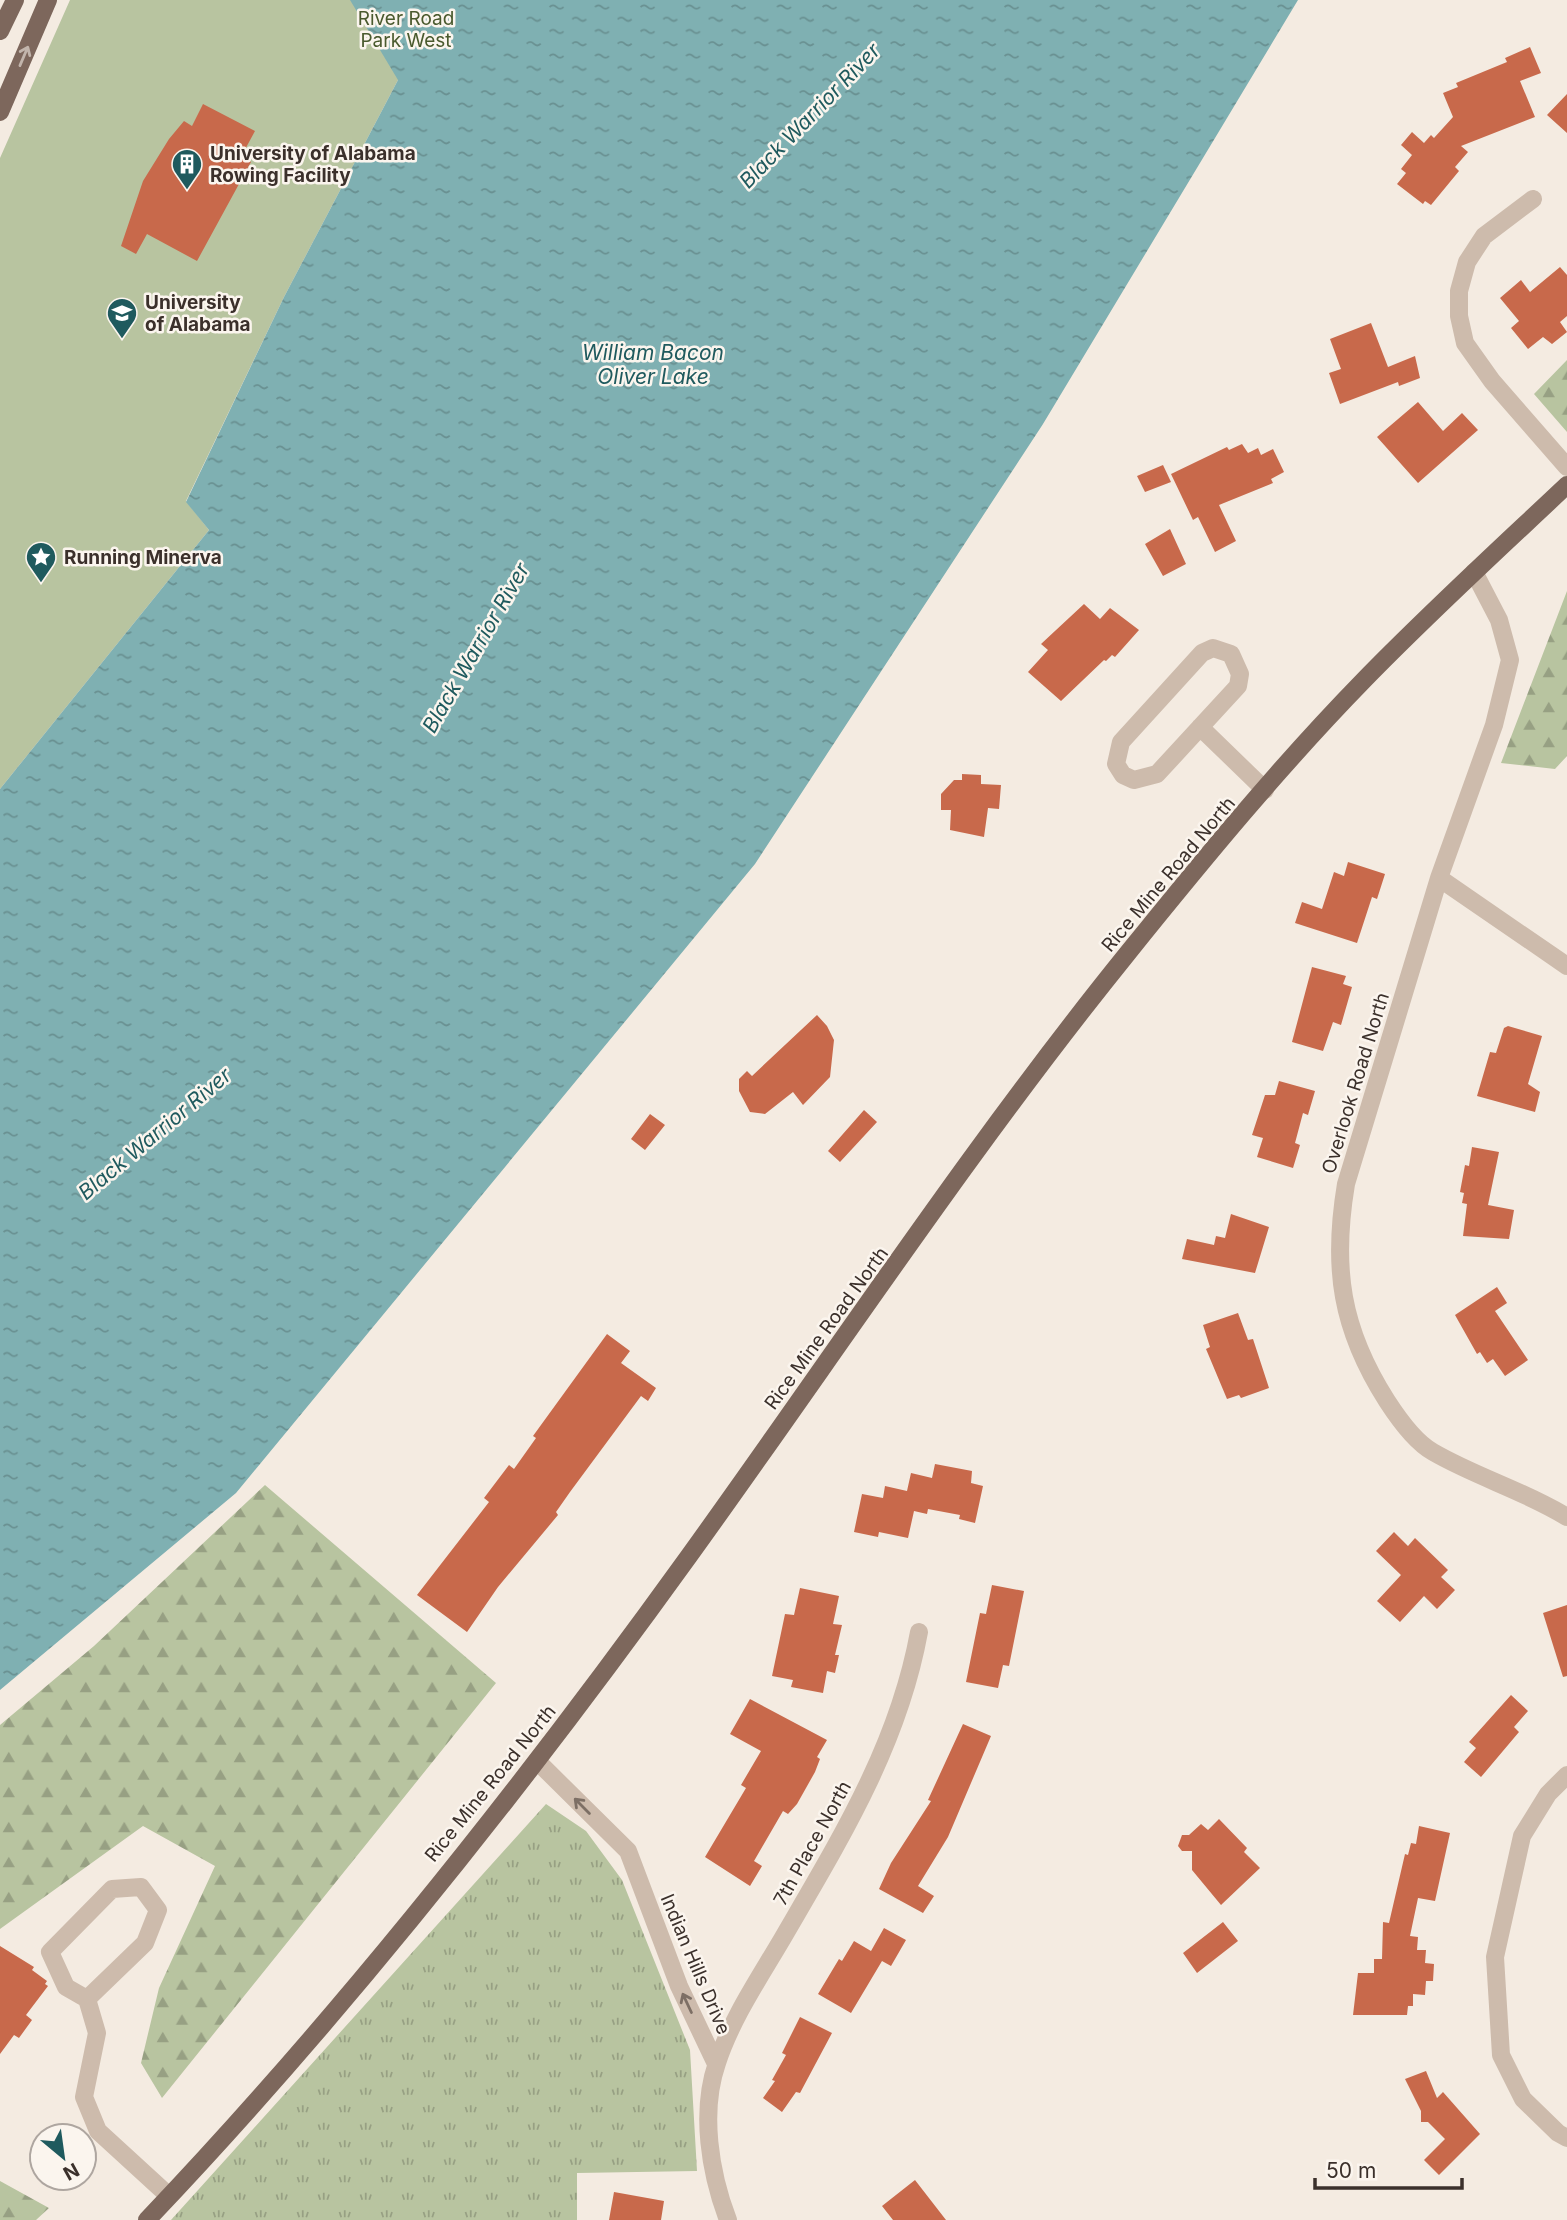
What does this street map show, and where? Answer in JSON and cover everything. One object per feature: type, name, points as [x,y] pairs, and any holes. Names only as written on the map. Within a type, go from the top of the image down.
[{"type":"main road","points":[[0,31],[15,0]]},
{"type":"main road","points":[[0,112],[48,0]]},
{"type":"main road","name":"Rice Mine Road North","points":[[147,2220],[317,2031],[537,1761],[687,1558],[1009,1107],[1126,954],[1361,682],[1567,485]]},
{"type":"street","points":[[1533,200],[1484,236],[1467,261],[1459,291],[1459,316],[1465,343],[1492,381],[1567,467]]},
{"type":"street","name":"Overlook Road North","points":[[1474,572],[1499,620],[1510,660],[1494,725],[1439,878],[1346,1184],[1338,1230],[1339,1279],[1349,1326],[1368,1372],[1396,1415],[1430,1451],[1567,1517]]},
{"type":"street","points":[[1213,648],[1223,649],[1237,663],[1240,674],[1238,686],[1200,727],[1157,774],[1134,780],[1123,775],[1116,764],[1121,741],[1202,653],[1213,648]]},
{"type":"street","points":[[1200,727],[1265,790]]},
{"type":"street","points":[[1439,878],[1567,966]]},
{"type":"street","name":"7th Place North","points":[[716,2064],[738,2015],[871,1782],[892,1735],[912,1671],[919,1632]]},
{"type":"street","name":"Indian Hills Drive","points":[[537,1761],[628,1851],[680,1986],[716,2064],[709,2107],[711,2156],[728,2220]]},
{"type":"street","points":[[1567,1775],[1548,1794],[1522,1836],[1495,1957],[1502,2055],[1523,2099],[1558,2133],[1567,2138]]},
{"type":"street","points":[[88,2000],[145,1943],[158,1910],[141,1887],[112,1889],[50,1952],[66,1987],[88,2000],[97,2033],[84,2097],[98,2131],[169,2196]]},
{"type":"green space","name":"University of Alabama","points":[[70,0],[476,0],[398,80],[284,297],[186,501],[209,530],[0,789],[0,158]]},
{"type":"green space","points":[[1567,360],[1567,432],[1534,394]]},
{"type":"green space","points":[[1567,591],[1567,756],[1555,769],[1501,763]]},
{"type":"green space","points":[[265,1485],[496,1683],[162,2098],[141,2063],[159,1988],[215,1866],[143,1826],[0,1929],[0,1725],[94,1646]]},
{"type":"green space","points":[[546,1804],[586,1831],[622,1880],[690,2050],[697,2171],[577,2173],[577,2220],[171,2220]]},
{"type":"green space","points":[[0,2181],[49,2208],[36,2220],[0,2220]]},
{"type":"water","name":"William Bacon Oliver Lake","points":[[350,0],[1298,0],[1043,424],[755,864],[236,1493],[0,1690],[0,789],[209,530],[186,502],[284,297],[398,80]]},
{"type":"building","points":[[1530,47],[1541,73],[1520,81],[1535,117],[1461,146],[1468,152],[1455,167],[1459,171],[1431,205],[1425,201],[1423,204],[1397,184],[1406,173],[1401,169],[1412,155],[1401,145],[1412,132],[1424,143],[1431,135],[1434,138],[1453,117],[1443,93],[1458,87],[1456,83],[1507,62],[1505,58]]},
{"type":"building","points":[[1567,94],[1567,133],[1547,115]]},
{"type":"building","name":"University of Alabama Rowing Facility","points":[[203,104],[255,131],[242,155],[251,162],[197,261],[147,234],[136,254],[121,246],[143,181],[169,139],[184,121],[192,126]]},
{"type":"building","points":[[1560,267],[1567,275],[1567,316],[1560,322],[1567,332],[1552,344],[1543,337],[1528,349],[1511,328],[1519,321],[1500,298],[1521,280],[1530,292]]},
{"type":"building","points":[[1371,323],[1388,367],[1415,356],[1420,378],[1399,386],[1398,382],[1340,404],[1329,373],[1341,369],[1330,339]]},
{"type":"building","points":[[1418,402],[1443,431],[1462,413],[1478,430],[1418,483],[1377,437]]},
{"type":"building","points":[[1242,444],[1248,453],[1258,448],[1261,455],[1273,449],[1284,472],[1271,479],[1273,483],[1219,505],[1236,541],[1215,552],[1198,517],[1193,520],[1171,474],[1227,447],[1229,450]]},
{"type":"building","points":[[1163,465],[1171,482],[1145,492],[1137,476]]},
{"type":"building","points":[[1170,529],[1186,564],[1163,576],[1145,544]]},
{"type":"building","points":[[1084,604],[1100,619],[1110,608],[1139,630],[1115,657],[1112,655],[1104,660],[1061,701],[1028,672],[1048,650],[1041,644]]},
{"type":"building","points":[[962,774],[981,775],[981,784],[1001,785],[999,809],[988,808],[984,837],[950,830],[951,810],[941,810],[941,794],[954,780],[962,780]]},
{"type":"building","points":[[1348,862],[1385,874],[1377,899],[1372,897],[1357,943],[1295,923],[1302,902],[1322,909],[1334,872],[1344,876]]},
{"type":"building","points":[[1312,967],[1346,976],[1343,984],[1352,987],[1341,1025],[1333,1022],[1323,1051],[1292,1042]]},
{"type":"building","points":[[817,1015],[834,1040],[830,1077],[803,1105],[793,1092],[765,1114],[750,1112],[739,1091],[739,1079],[747,1071],[752,1076]]},
{"type":"building","points":[[1508,1026],[1542,1036],[1528,1084],[1540,1092],[1535,1112],[1477,1096],[1490,1052],[1496,1053],[1504,1028]]},
{"type":"building","points":[[1279,1081],[1315,1091],[1308,1115],[1303,1113],[1295,1143],[1300,1145],[1293,1168],[1257,1157],[1263,1138],[1252,1135],[1265,1095],[1275,1095]]},
{"type":"building","points":[[864,1110],[877,1122],[840,1162],[828,1151]]},
{"type":"building","points":[[650,1114],[665,1125],[645,1150],[631,1139]]},
{"type":"building","points":[[1472,1147],[1499,1152],[1488,1205],[1514,1210],[1509,1239],[1463,1236],[1467,1204],[1462,1203],[1464,1193],[1460,1192],[1465,1165],[1469,1166]]},
{"type":"building","points":[[1231,1214],[1269,1227],[1255,1273],[1182,1259],[1187,1239],[1214,1245],[1216,1236],[1225,1238]]},
{"type":"building","points":[[1497,1287],[1507,1303],[1495,1311],[1528,1360],[1505,1376],[1493,1359],[1487,1363],[1480,1352],[1477,1354],[1455,1315]]},
{"type":"building","points":[[1238,1313],[1248,1340],[1253,1339],[1269,1388],[1241,1398],[1239,1395],[1227,1399],[1206,1349],[1210,1347],[1203,1325]]},
{"type":"building","points":[[607,1334],[630,1351],[621,1363],[656,1388],[648,1401],[641,1396],[556,1512],[558,1515],[498,1587],[467,1632],[417,1595],[489,1502],[484,1498],[509,1465],[514,1469],[536,1438],[533,1436]]},
{"type":"building","points":[[935,1464],[972,1471],[971,1483],[983,1486],[975,1523],[959,1519],[960,1515],[928,1509],[927,1514],[914,1511],[908,1538],[879,1532],[878,1537],[854,1532],[862,1494],[883,1498],[885,1486],[907,1491],[911,1473],[932,1478]]},
{"type":"building","points":[[1394,1532],[1408,1546],[1415,1538],[1448,1570],[1441,1577],[1455,1590],[1437,1609],[1424,1596],[1400,1622],[1377,1601],[1401,1575],[1376,1551]]},
{"type":"building","points":[[992,1585],[1024,1591],[1009,1666],[1003,1665],[998,1688],[966,1682],[980,1613],[986,1614]]},
{"type":"building","points":[[800,1588],[839,1596],[833,1624],[842,1625],[835,1655],[839,1655],[835,1673],[827,1671],[823,1693],[791,1687],[793,1680],[772,1676],[785,1614],[794,1615]]},
{"type":"building","points":[[1567,1605],[1567,1676],[1563,1677],[1543,1613]]},
{"type":"building","points":[[1511,1695],[1528,1711],[1514,1727],[1519,1732],[1481,1777],[1464,1762],[1476,1748],[1469,1742]]},
{"type":"building","points":[[750,1699],[827,1740],[817,1757],[820,1759],[815,1772],[797,1804],[788,1814],[783,1811],[754,1861],[762,1866],[750,1886],[705,1857],[746,1788],[741,1785],[761,1751],[730,1734]]},
{"type":"building","points":[[963,1724],[991,1736],[948,1837],[918,1886],[934,1896],[923,1913],[879,1889],[891,1863],[931,1801],[928,1800]]},
{"type":"building","points":[[1219,1819],[1247,1848],[1244,1852],[1260,1868],[1221,1905],[1192,1870],[1192,1851],[1182,1851],[1178,1846],[1182,1835],[1189,1835],[1201,1824],[1208,1830]]},
{"type":"building","points":[[1419,1826],[1450,1833],[1435,1901],[1418,1898],[1410,1936],[1418,1937],[1417,1950],[1426,1950],[1425,1963],[1434,1964],[1433,1981],[1426,1981],[1425,1995],[1413,1994],[1413,2006],[1408,2006],[1407,2015],[1353,2015],[1358,1973],[1374,1973],[1374,1959],[1382,1959],[1383,1922],[1389,1923],[1405,1854],[1408,1855],[1411,1843],[1416,1844]]},
{"type":"building","points":[[1223,1922],[1238,1941],[1197,1973],[1183,1953]]},
{"type":"building","points":[[884,1928],[906,1940],[891,1966],[882,1961],[851,2013],[818,1994],[839,1959],[842,1961],[854,1941],[871,1951]]},
{"type":"building","points":[[0,1946],[34,1967],[32,1970],[47,1981],[45,1984],[48,1986],[26,2015],[32,2020],[19,2038],[14,2035],[0,2054]]},
{"type":"building","points":[[800,2017],[832,2033],[800,2093],[796,2092],[782,2112],[763,2098],[775,2081],[772,2080],[786,2055],[782,2053]]},
{"type":"building","points":[[1426,2071],[1437,2098],[1443,2092],[1480,2134],[1439,2175],[1424,2160],[1445,2139],[1428,2122],[1421,2122],[1421,2111],[1405,2079]]},
{"type":"building","points":[[915,2180],[946,2220],[893,2220],[882,2206]]},
{"type":"building","points":[[614,2192],[664,2201],[661,2220],[609,2220]]},
{"type":"place","name":"University of Alabama Rowing Facility","points":[[187,191]]},
{"type":"place","name":"University of Alabama","points":[[122,340]]},
{"type":"place","name":"Running Minerva","points":[[41,584]]},
{"type":"park label","name":"River Road Park West","points":[[406,29]]},
{"type":"water label","name":"Black Warrior River","points":[[810,116]]},
{"type":"water label","name":"Black Warrior River","points":[[476,648]]},
{"type":"water label","name":"Black Warrior River","points":[[155,1134]]}]
